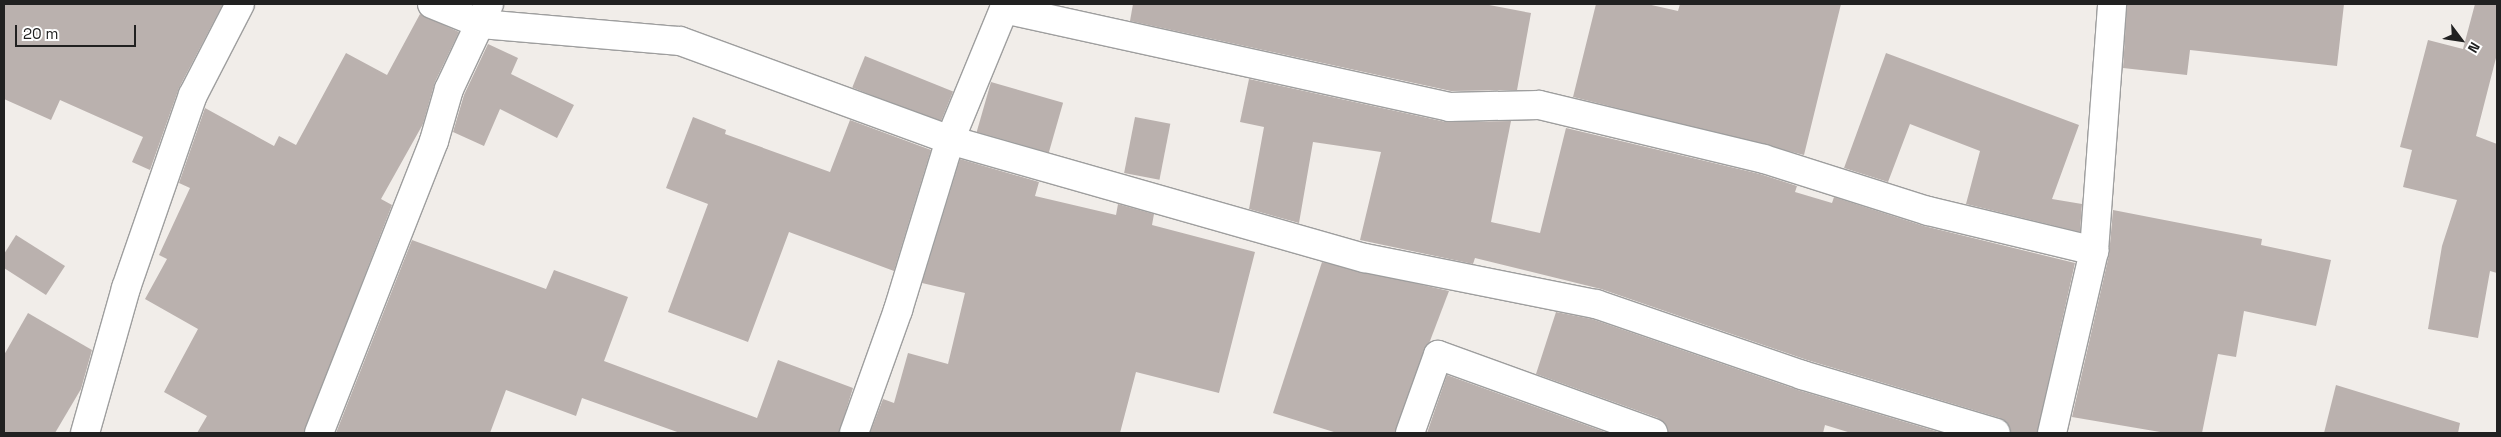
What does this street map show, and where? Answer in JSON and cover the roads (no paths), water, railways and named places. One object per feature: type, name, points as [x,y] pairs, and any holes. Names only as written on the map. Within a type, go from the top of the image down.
[{"type":"street","points":[[85,433],[126,288],[193,95],[240,4]]},
{"type":"street","points":[[432,4],[485,14],[680,41],[950,140],[1365,258],[1596,304],[1802,375],[1996,433]]},
{"type":"street","points":[[2052,433],[2094,251],[2112,4]]},
{"type":"street","points":[[854,433],[898,310],[950,140],[1005,6],[1449,107],[1539,105],[1764,159],[1928,211],[2094,251]]},
{"type":"street","points":[[319,433],[434,141],[449,89],[485,14]]},
{"type":"street","points":[[1410,433],[1438,355],[1653,433]]}]
